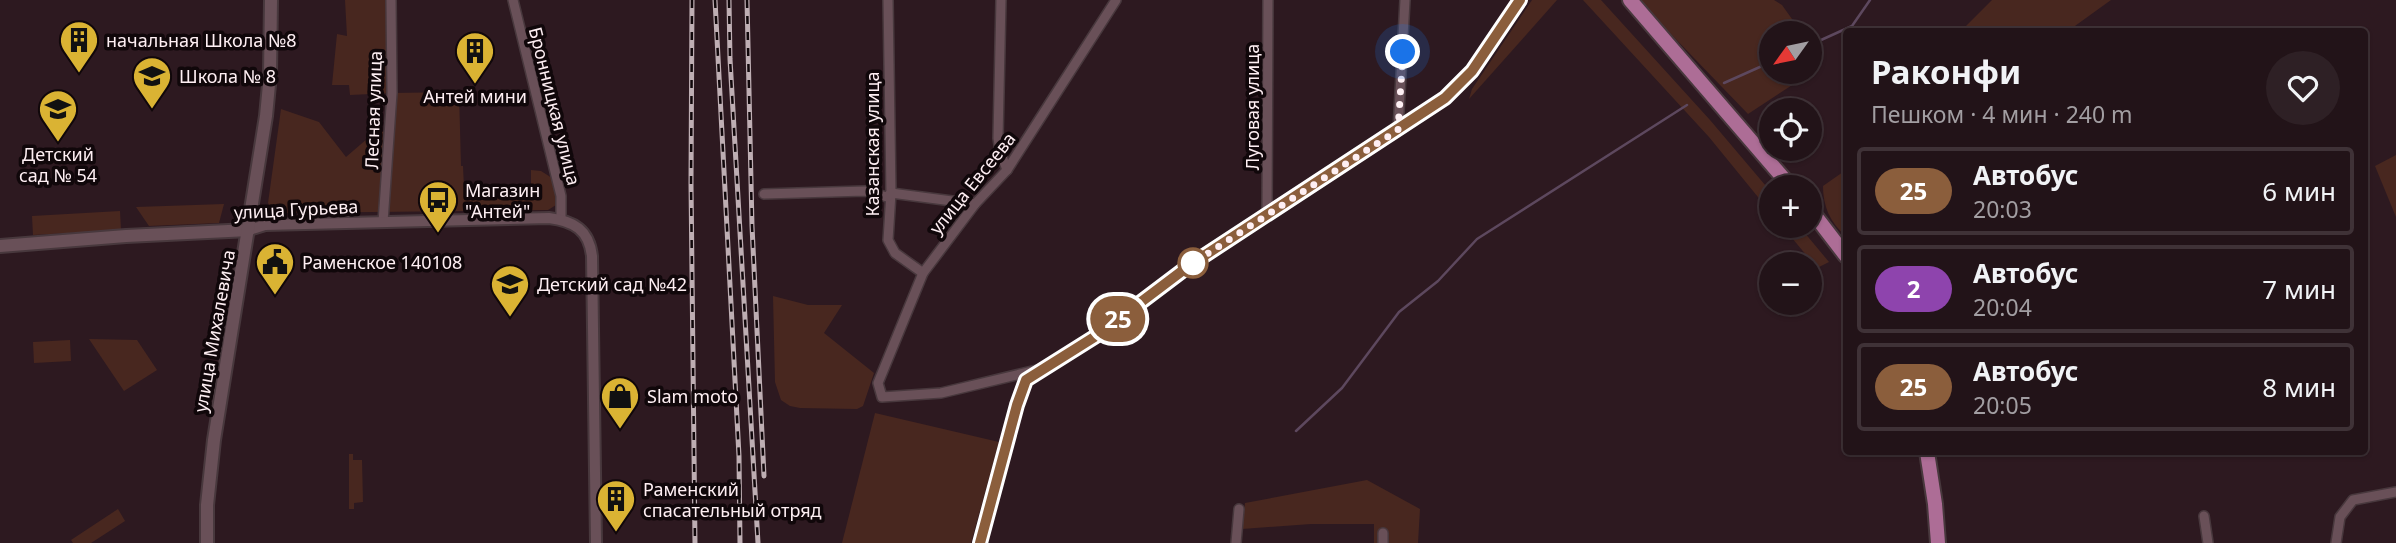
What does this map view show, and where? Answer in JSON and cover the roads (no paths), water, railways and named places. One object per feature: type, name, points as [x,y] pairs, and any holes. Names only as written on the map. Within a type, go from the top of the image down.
[{"type":"main road","name":"улица Михалевича","points":[[207,543],[214,440],[249,230],[270,74],[271,0]]},
{"type":"main road","points":[[1630,0],[1781,175]]},
{"type":"main road","points":[[1822,225],[1843,252]]},
{"type":"main road","name":"улица Гурьева","points":[[0,246],[249,230]]},
{"type":"main road","points":[[1927,455],[1938,543]]},
{"type":"street","name":"Лесная улица","points":[[383,222],[392,93],[391,0]]},
{"type":"street","name":"Бронницкая улица","points":[[513,0],[561,196],[561,219]]},
{"type":"street","name":"Казанская улица","points":[[888,0],[891,193],[887,230],[890,246],[923,273]]},
{"type":"street","points":[[1001,0],[998,138],[1007,170]]},
{"type":"street","name":"улица Евсеева","points":[[1046,368],[942,393],[882,397],[878,383],[923,273],[975,204],[1007,170],[1116,0]]},
{"type":"street","name":"Луговая улица","points":[[1267,215],[1268,0]]},
{"type":"street","points":[[1398,130],[1405,0]]},
{"type":"street","points":[[980,543],[1026,380],[1096,336],[1190,265],[1445,98],[1463,82],[1520,0]]},
{"type":"street","points":[[764,194],[865,191],[887,197],[891,193],[975,204]]},
{"type":"street","name":"улица Гурьева","points":[[249,230],[265,225],[561,219]]},
{"type":"street","points":[[561,219],[575,224],[587,238],[592,256],[596,543]]},
{"type":"street","points":[[2336,543],[2340,517],[2353,500],[2396,492]]},
{"type":"street","points":[[1237,543],[1239,509]]},
{"type":"street","points":[[2204,516],[2208,543]]},
{"type":"waterway","points":[[1848,28],[1852,26],[1870,0]]},
{"type":"waterway","points":[[1822,40],[1843,30]]},
{"type":"waterway","points":[[1724,83],[1759,67]]},
{"type":"waterway","points":[[1296,431],[1342,388],[1399,312],[1438,281],[1477,239],[1687,105]]},
{"type":"railway","points":[[692,0],[695,543]]},
{"type":"railway","points":[[715,0],[739,456],[740,543]]},
{"type":"railway","points":[[729,0],[730,59],[758,543]]},
{"type":"railway","points":[[747,0],[752,226],[764,476]]},
{"type":"place","name":"начальная Школа №8","points":[[79,74]]},
{"type":"place","name":"Антей мини","points":[[475,85]]},
{"type":"place","name":"Школа № 8","points":[[152,110]]},
{"type":"place","name":"Детский сад № 54","points":[[58,143]]},
{"type":"place","name":"Магазин \"Антей\"","points":[[438,234]]},
{"type":"place","name":"Раменское 140108","points":[[275,296]]},
{"type":"place","name":"Детский сад №42","points":[[510,318]]},
{"type":"place","name":"Slam moto","points":[[620,430]]},
{"type":"place","name":"Раменский спасательный отряд","points":[[616,533]]}]
